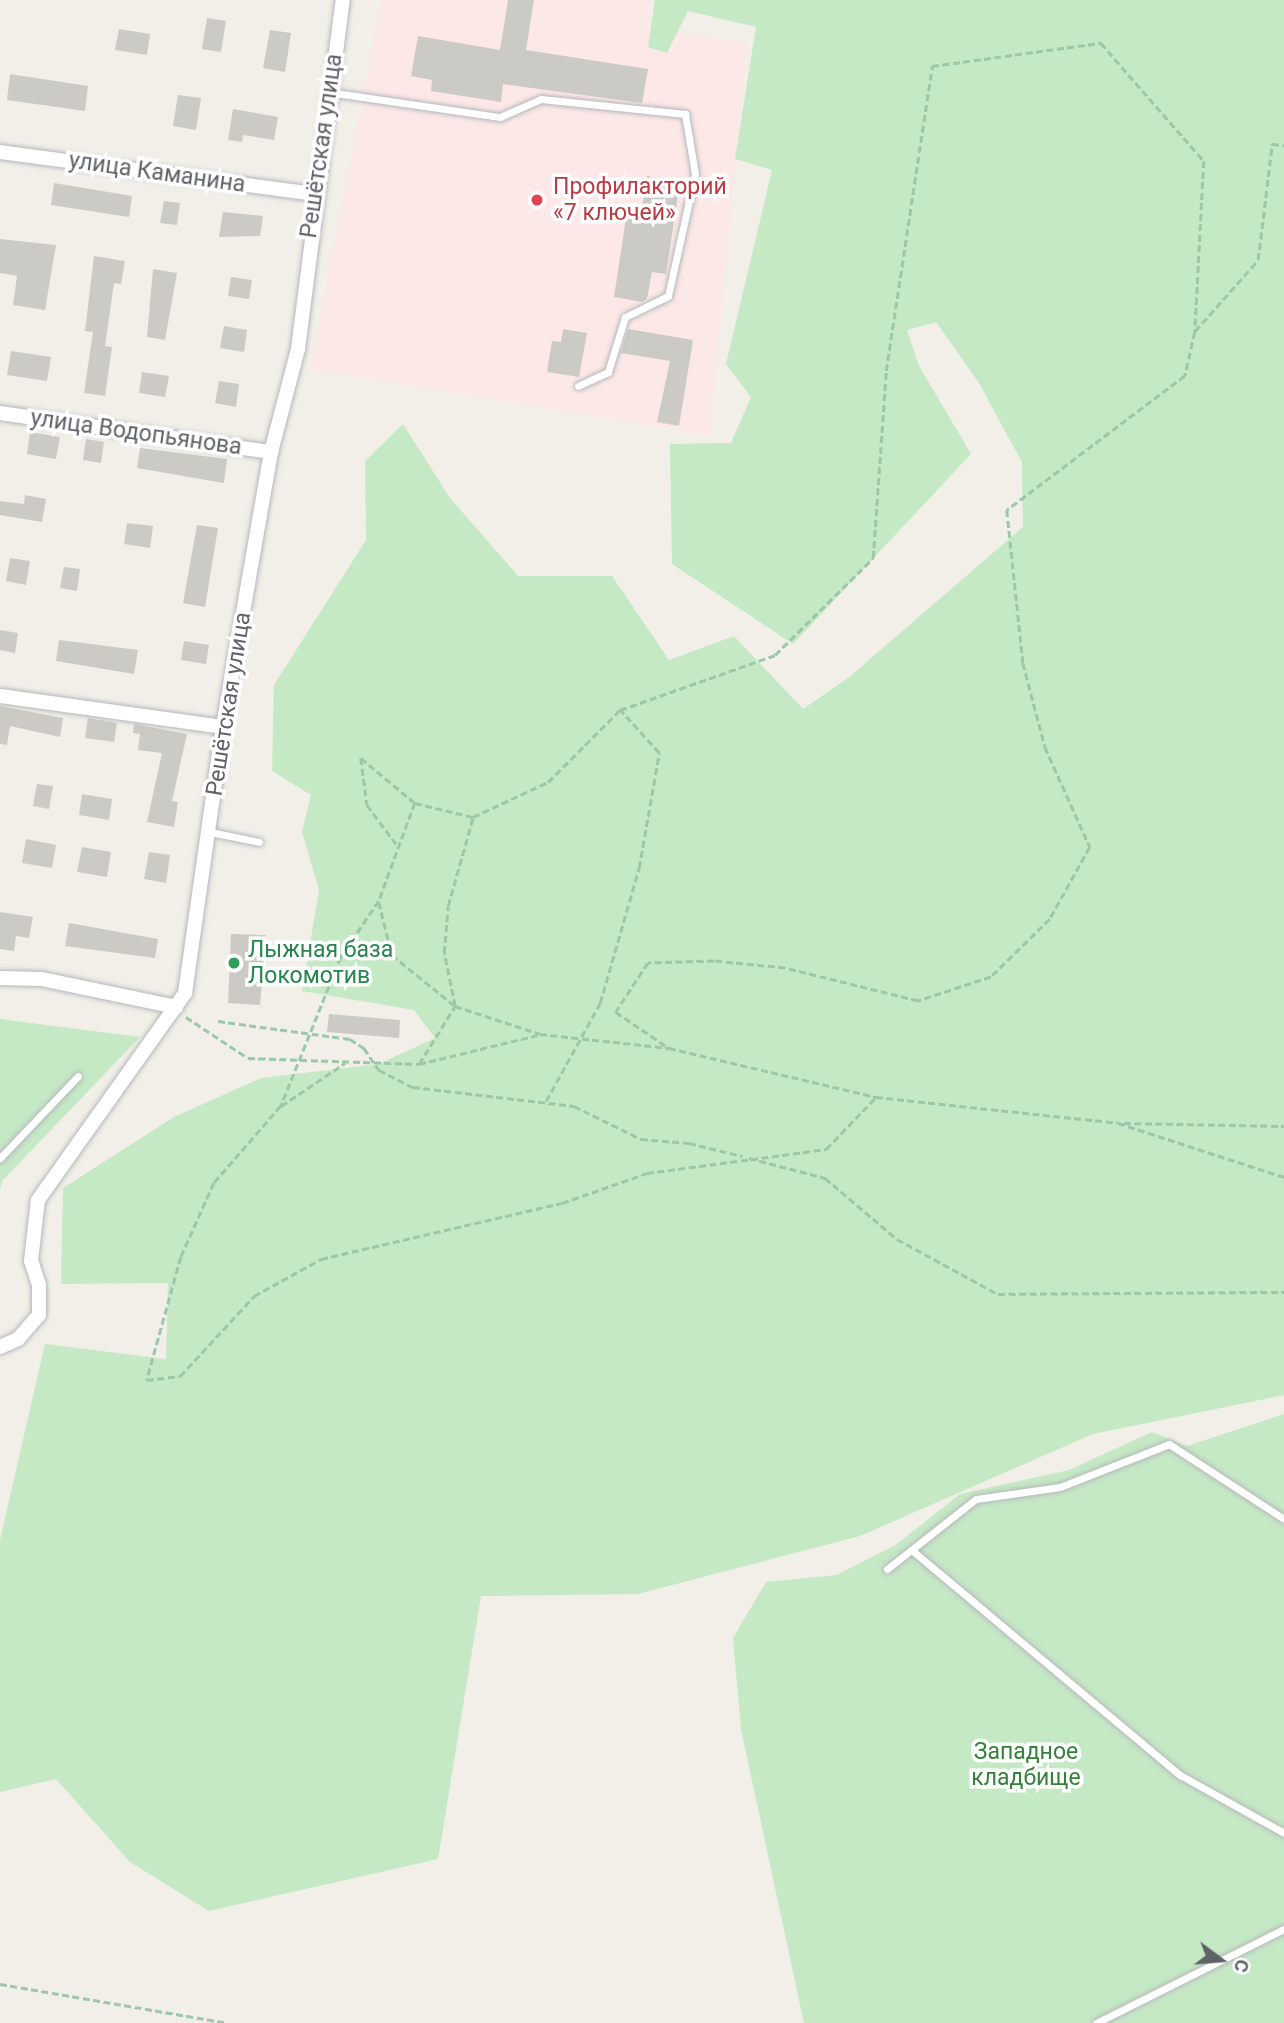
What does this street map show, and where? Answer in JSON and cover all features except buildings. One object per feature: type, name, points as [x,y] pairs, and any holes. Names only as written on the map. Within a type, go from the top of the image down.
[{"type":"street","name":"Решётская улица","points":[[0,1347],[19,1339],[39,1315],[39,1286],[32,1261],[38,1200],[185,993],[223,727],[271,453],[298,349],[314,194],[342,0]]},
{"type":"street","name":"улица Каманина","points":[[0,152],[314,194]]},
{"type":"street","name":"улица Водопьянова","points":[[0,413],[271,453]]},
{"type":"street","points":[[0,696],[223,727]]},
{"type":"street","points":[[0,978],[42,979],[176,1007]]},
{"type":"lane","points":[[328,92],[500,117],[541,99],[685,114],[695,174],[668,296],[625,317],[608,372],[578,386]]},
{"type":"lane","points":[[210,832],[259,842]]},
{"type":"lane","points":[[0,1158],[78,1076]]},
{"type":"lane","points":[[887,1569],[914,1552],[976,1499],[1060,1487],[1169,1444],[1284,1519]]},
{"type":"lane","points":[[914,1552],[1180,1775],[1284,1833]]},
{"type":"lane","points":[[1096,2023],[1284,1929]]},
{"type":"path","points":[[397,845],[367,805],[361,758],[415,803],[473,817],[548,782],[620,710],[775,655],[873,558],[886,372],[932,66],[1101,43],[1204,161],[1195,331],[1185,376],[1007,510],[1023,663],[1045,747],[1090,847],[1050,919],[991,977],[918,1001],[785,968],[714,961],[648,963],[616,1012],[669,1048]]},
{"type":"path","points":[[1195,331],[1258,260],[1272,144],[1284,145]]},
{"type":"path","points":[[545,1103],[600,1003],[639,868],[659,753],[620,710]]},
{"type":"path","points":[[281,1106],[341,957],[379,901],[397,845],[415,803]]},
{"type":"path","points":[[419,1064],[455,1006],[444,953],[448,906],[473,817]]},
{"type":"path","points":[[379,901],[392,955],[455,1006],[540,1034],[669,1048],[876,1097],[1118,1123],[1284,1126]]},
{"type":"path","points":[[176,1007],[248,1058],[419,1064],[540,1034]]},
{"type":"path","points":[[218,1020],[349,1040],[374,1062],[413,1087],[574,1106],[640,1139],[689,1143],[825,1178],[897,1239],[998,1294],[1284,1292]]},
{"type":"path","points":[[347,1061],[281,1106],[214,1183],[181,1257],[147,1380],[180,1376],[254,1296],[321,1259],[562,1203],[647,1172],[745,1157],[826,1149],[876,1097]]},
{"type":"path","points":[[1118,1123],[1284,1177]]},
{"type":"path","points":[[0,1984],[227,2023]]},
{"type":"shaded area","name":"Профилакторий «7 ключей»","points":[[382,0],[651,0],[647,28],[747,42],[709,435],[310,369]]},
{"type":"green space","points":[[655,0],[1284,0],[1284,1395],[1093,1434],[860,1536],[638,1594],[481,1596],[438,1859],[209,1911],[130,1862],[56,1779],[0,1792],[0,1540],[45,1344],[166,1359],[168,1283],[61,1284],[63,1188],[174,1117],[261,1078],[379,1064],[435,1038],[414,1010],[302,991],[319,890],[302,832],[311,795],[272,771],[274,685],[366,540],[365,461],[403,424],[450,498],[518,576],[612,576],[669,660],[734,636],[803,709],[848,678],[1023,527],[1022,462],[979,383],[936,322],[907,330],[919,366],[971,454],[793,644],[672,564],[670,444],[731,443],[751,397],[726,364],[772,170],[735,159],[756,27],[688,11],[667,53],[648,47]]},
{"type":"green space","points":[[0,1019],[140,1037],[2,1181],[0,1190]]},
{"type":"green space","name":"Западное кладбище","points":[[1284,1414],[1284,2023],[804,2023],[741,1729],[733,1638],[766,1582],[837,1575],[897,1544],[960,1494],[1069,1470],[1152,1432],[1187,1446]]},
{"type":"place","name":"Профилакторий «7 ключей»","points":[[537,200]]},
{"type":"place","name":"Лыжная база Локомотив","points":[[234,963]]}]
